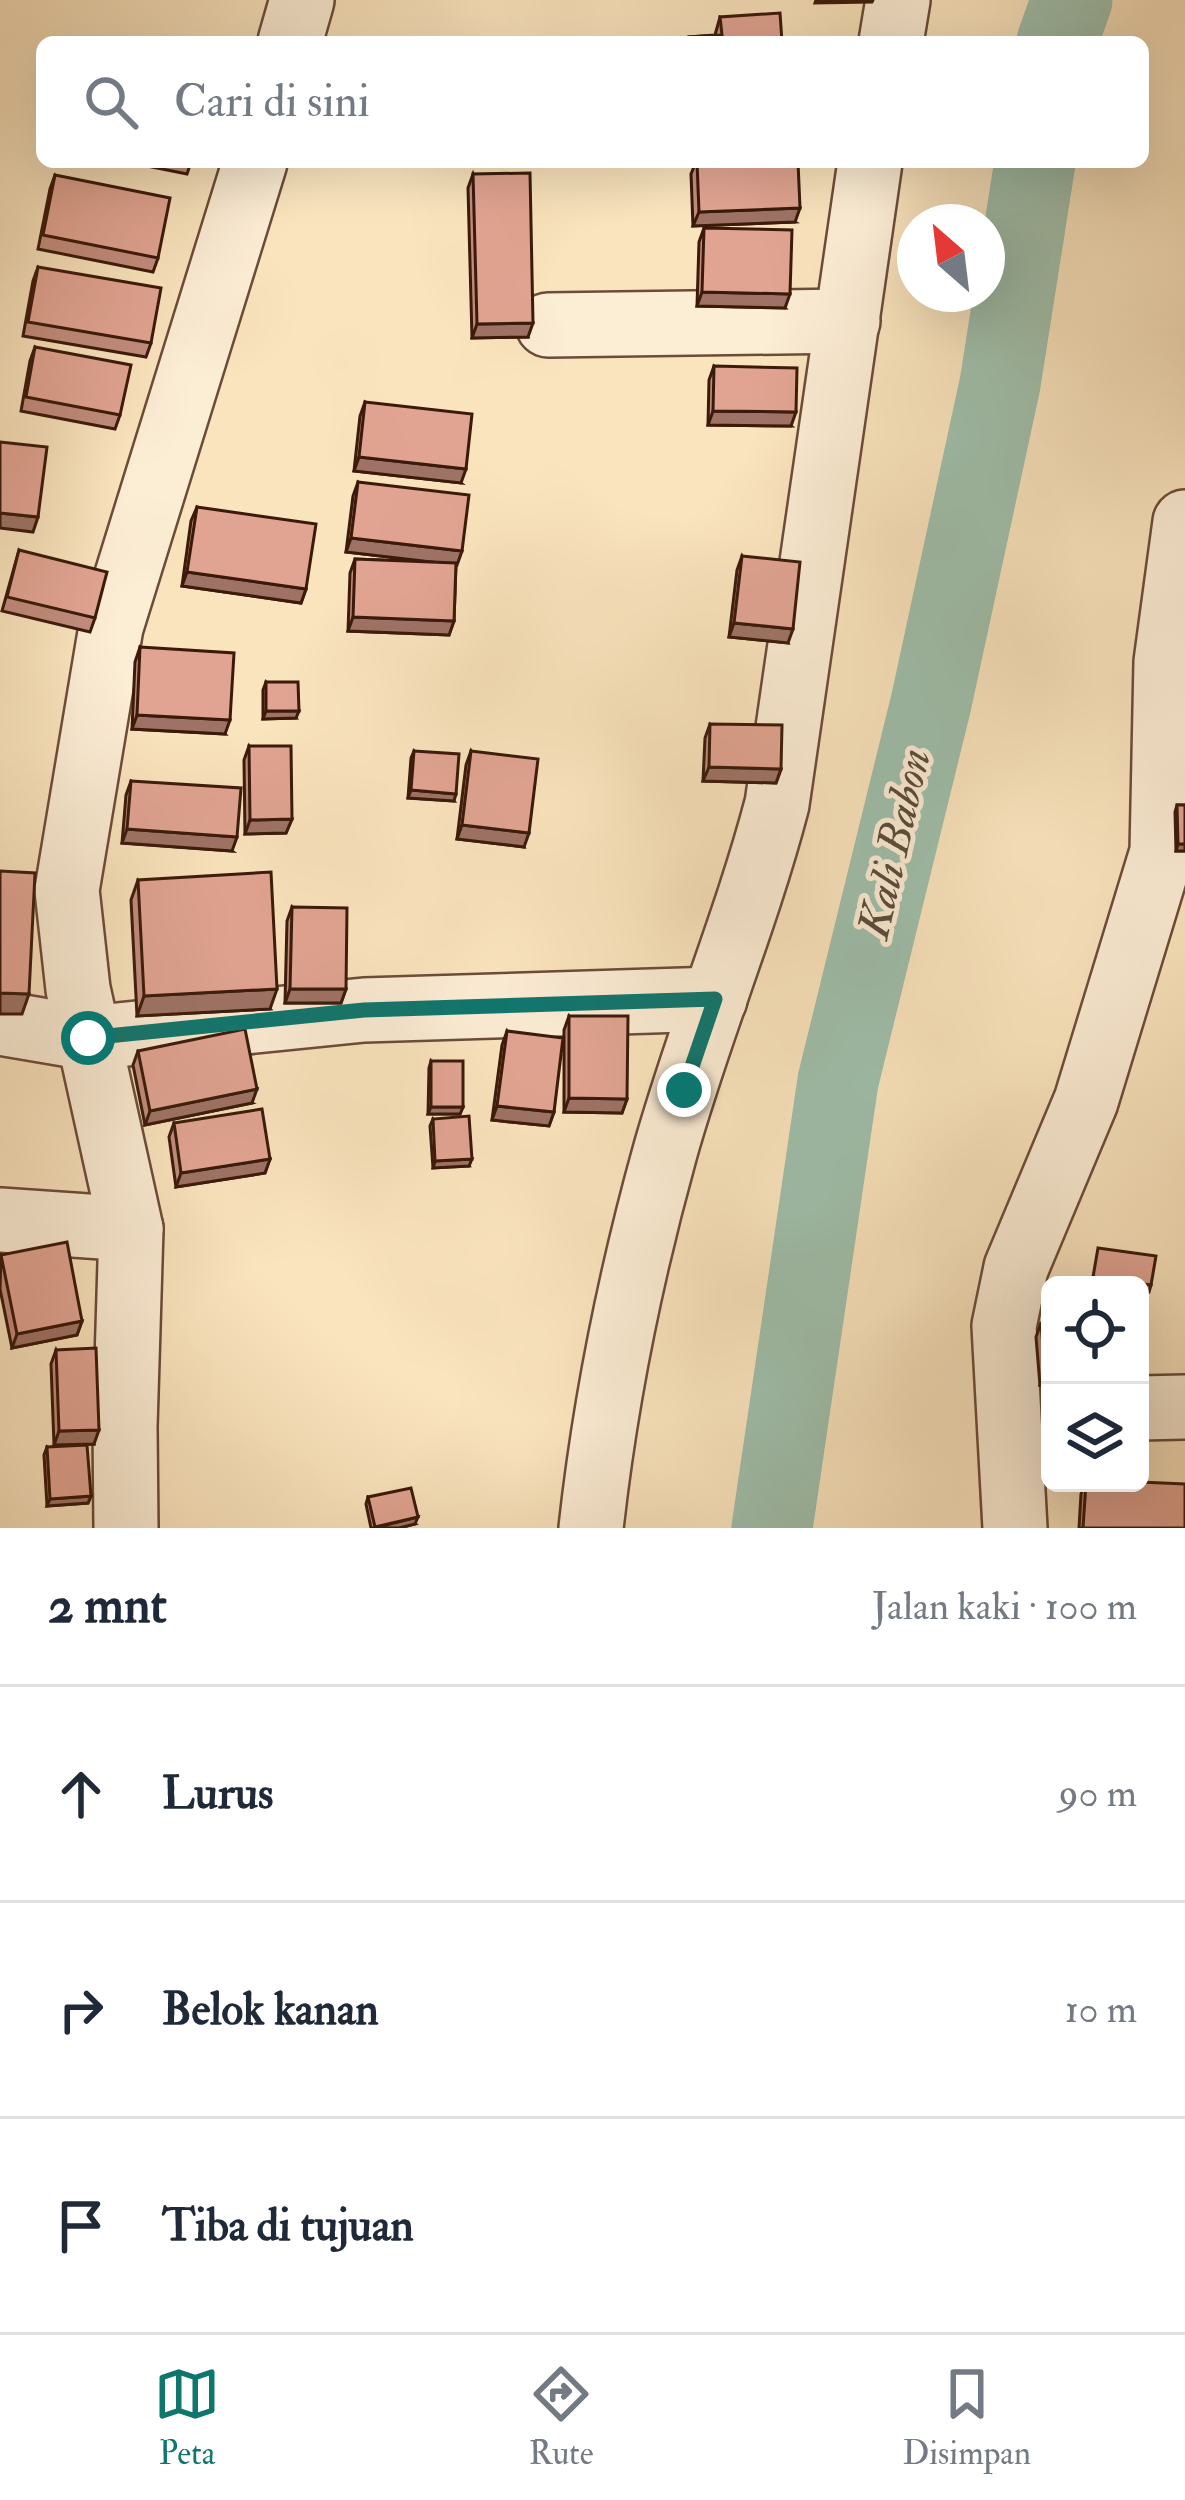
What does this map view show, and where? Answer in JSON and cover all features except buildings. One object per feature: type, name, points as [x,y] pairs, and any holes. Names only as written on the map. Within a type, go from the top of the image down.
[{"type":"street","points":[[292,36],[302,0]]},
{"type":"street","points":[[892,36],[898,0]]},
{"type":"street","points":[[126,1528],[131,1229],[78,988],[67,890],[111,627],[253,168]]},
{"type":"street","points":[[591,1528],[633,1288],[664,1154],[755,886],[777,804],[869,168]]},
{"type":"street","points":[[548,325],[848,321]]},
{"type":"street","points":[[1015,1528],[1028,1397],[1004,1326],[1016,1268],[1085,1101],[1162,852],[1185,522]]},
{"type":"street","points":[[0,1023],[88,1038],[364,1010],[715,999]]},
{"type":"street","points":[[0,1220],[131,1229]]},
{"type":"street","points":[[1149,1408],[1185,1407]]},
{"type":"waterway","name":"Kali Babon","points":[[1059,36],[1072,0]]},
{"type":"waterway","name":"Kali Babon","points":[[772,1528],[838,1081],[931,703],[1000,384],[1034,168]]},
{"type":"route","points":[[88,1038],[364,1010],[715,999],[684,1090]]}]
